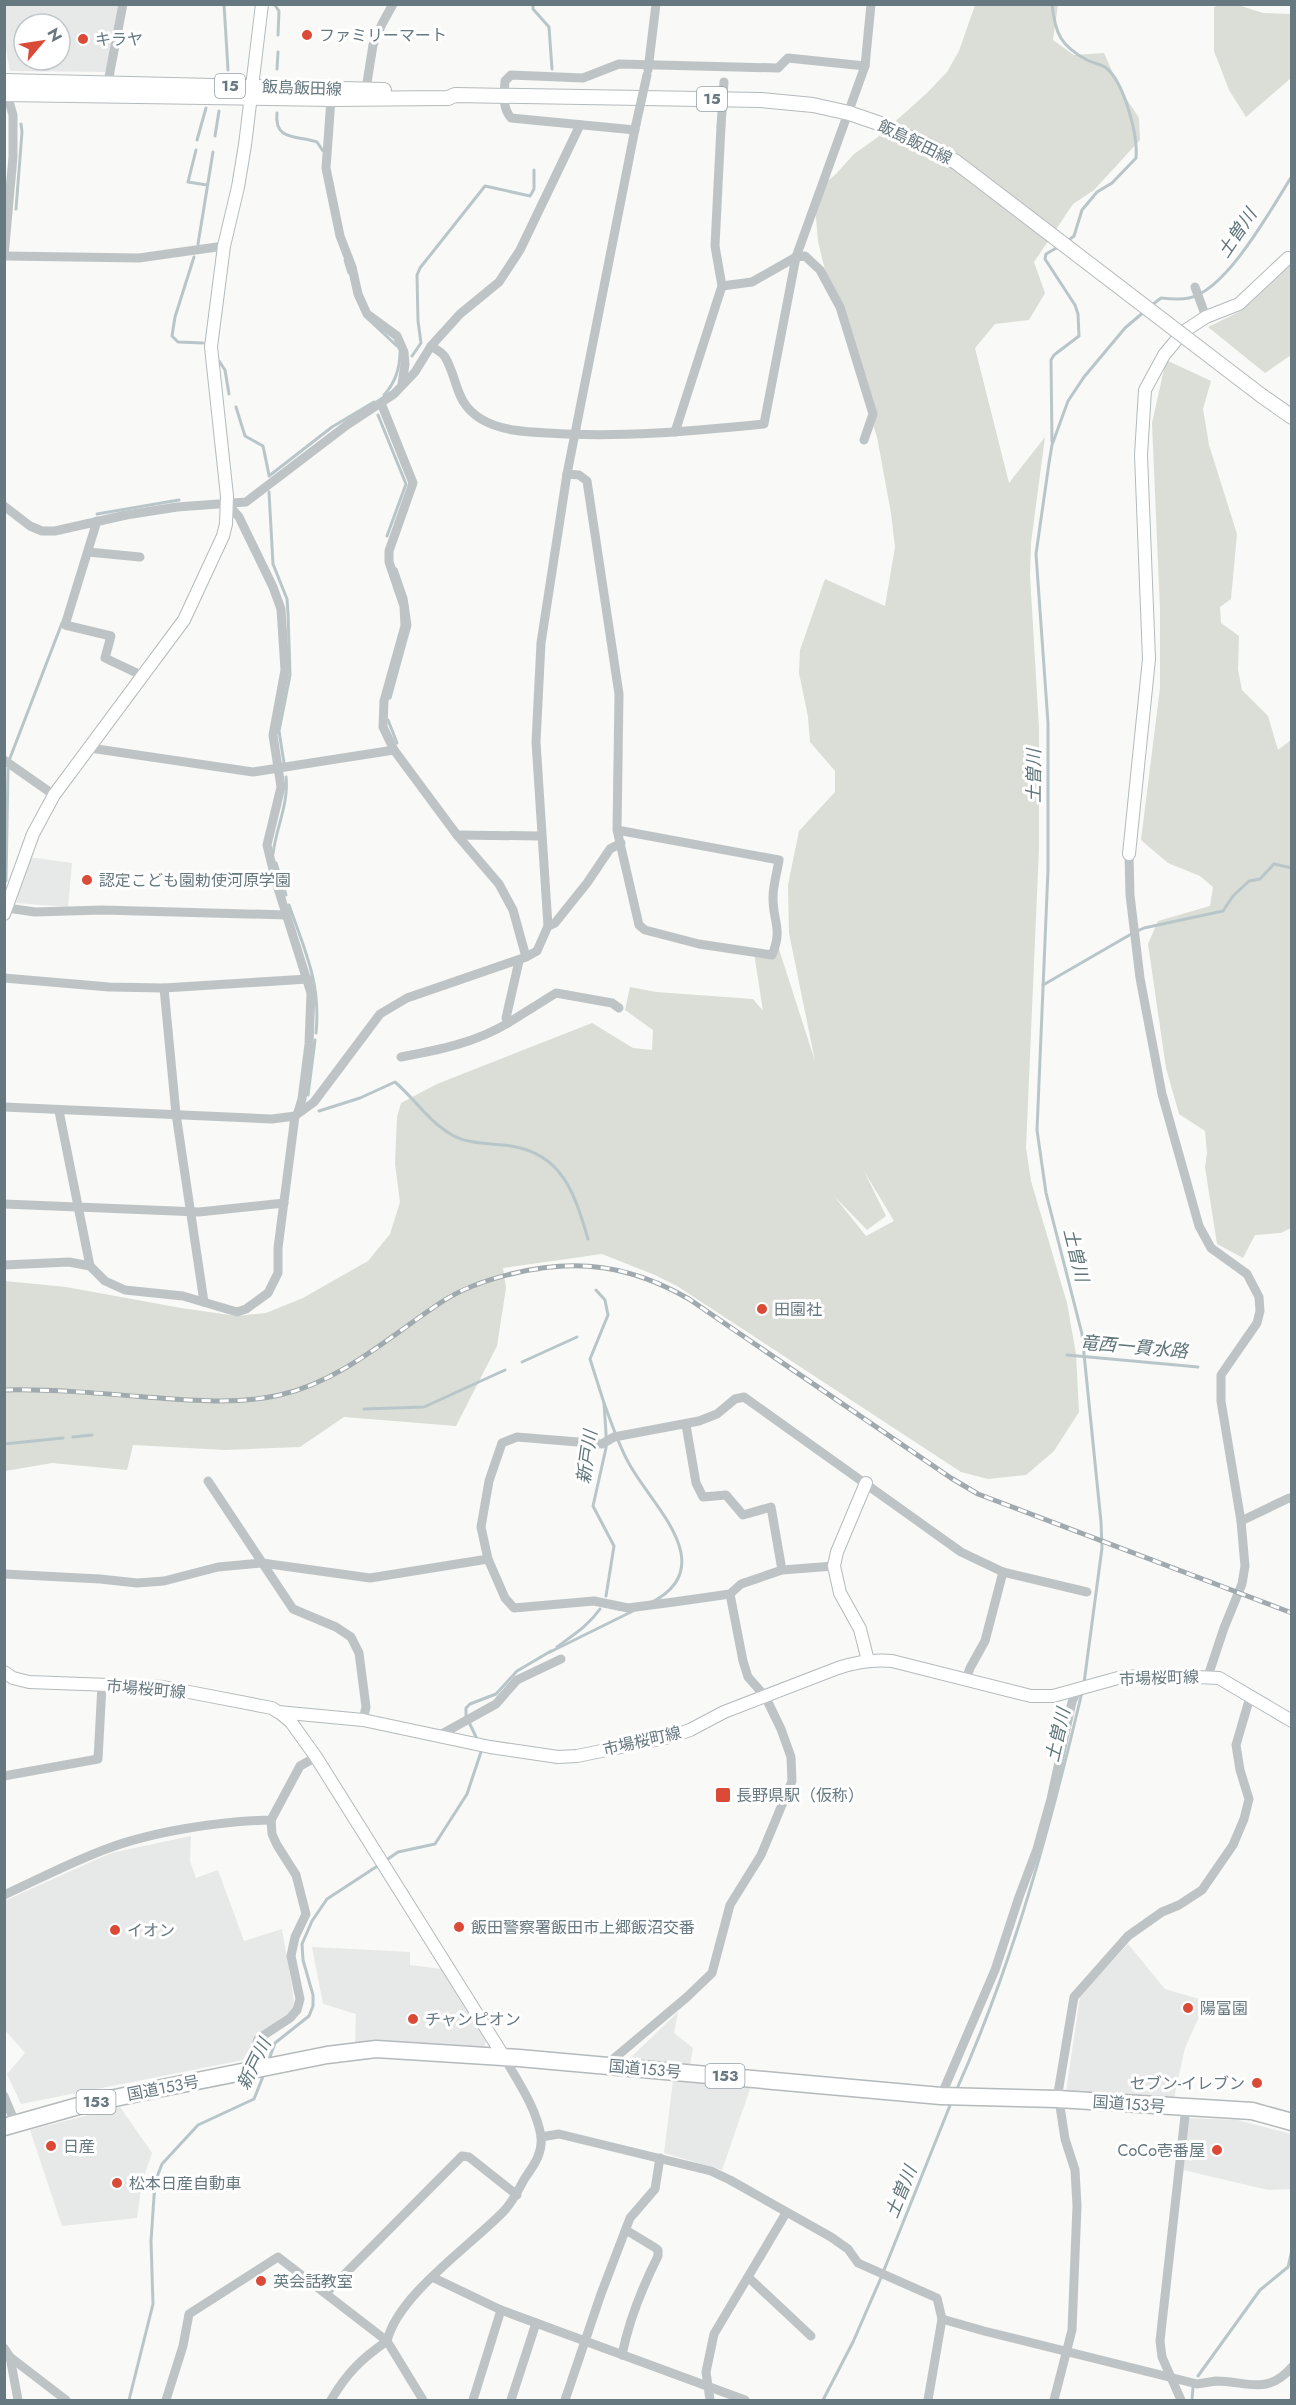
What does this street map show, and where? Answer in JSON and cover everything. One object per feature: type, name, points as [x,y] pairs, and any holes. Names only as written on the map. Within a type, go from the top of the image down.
[{"type":"highway","name":"国道153号","points":[[10,2126],[82,2105],[327,2055],[376,2049],[504,2057],[949,2096],[1058,2099],[1252,2111],[1292,2122]]},
{"type":"main road","name":"飯島飯田線","points":[[5,89],[108,82],[332,99],[448,98],[455,95]]},
{"type":"main road","name":"飯島飯田線","points":[[5,89],[252,92],[366,89],[447,92],[455,95],[761,100],[813,105],[849,113],[908,136],[956,162],[1292,417]]},
{"type":"street","points":[[108,82],[123,4]]},
{"type":"street","points":[[262,4],[238,188],[224,246],[211,347],[227,503],[223,536],[184,620],[54,795],[33,834],[6,911],[106,910],[287,915]]},
{"type":"street","points":[[366,89],[373,45],[393,4]]},
{"type":"street","points":[[4,1107],[272,1119],[296,1114],[314,1102],[380,1014],[407,998],[523,959],[537,951],[548,926],[536,742],[539,667],[554,547],[648,70],[656,4]]},
{"type":"street","points":[[431,346],[445,356],[458,396],[470,411],[497,426],[520,431],[575,435],[675,432],[764,424],[796,257],[865,66],[871,4]]},
{"type":"street","points":[[636,127],[580,125],[511,118],[505,111],[503,95],[505,81],[511,75],[583,78],[619,64],[648,70],[725,67],[778,68],[788,58],[865,66]]},
{"type":"street","points":[[675,432],[722,286],[715,246],[725,67]]},
{"type":"street","points":[[5,89],[13,157],[4,256],[140,258],[224,246]]},
{"type":"street","points":[[332,99],[326,168],[340,236],[352,267],[358,294],[367,314],[396,336],[404,352],[402,384]]},
{"type":"street","points":[[4,506],[30,526],[42,531],[55,531],[177,507],[246,502],[347,425],[393,394],[415,372],[431,346],[460,314],[499,282],[520,250],[580,125]]},
{"type":"street","points":[[722,286],[752,282],[796,257],[805,256],[820,270],[840,307],[873,414],[864,440]]},
{"type":"street","points":[[1208,1676],[1242,1584],[1245,1566],[1241,1521],[1221,1401],[1221,1375],[1257,1323],[1260,1311],[1259,1297],[1246,1274],[1211,1248],[1199,1226],[1162,1094],[1140,978],[1130,895],[1129,854],[1149,659],[1140,455],[1145,390],[1170,347],[1183,332],[1206,317],[1239,304],[1288,258]]},
{"type":"street","points":[[1195,287],[1206,317]]},
{"type":"street","points":[[381,403],[413,483],[389,551],[389,562],[404,606],[405,626],[389,678],[382,717],[383,727],[394,750],[457,835],[499,884],[513,910],[523,959],[506,1018],[508,1023]]},
{"type":"street","points":[[567,474],[579,476],[586,481],[610,629],[619,694],[618,830],[639,925],[645,930],[699,944],[772,955],[777,943],[777,920],[773,900],[779,860],[618,830]]},
{"type":"street","points":[[59,1111],[90,1266],[105,1281],[125,1290],[183,1296],[237,1312],[246,1309],[268,1293],[278,1273],[278,1248],[296,1114],[302,1099],[309,1044],[311,993],[276,882],[267,845],[281,788],[273,735],[285,670],[280,609],[273,587],[239,517],[227,503]]},
{"type":"street","points":[[97,521],[65,625],[111,636],[105,658],[143,676]]},
{"type":"street","points":[[88,552],[140,557]]},
{"type":"street","points":[[90,748],[253,772],[279,770],[394,750]]},
{"type":"street","points":[[4,760],[54,795]]},
{"type":"street","points":[[457,835],[541,836]]},
{"type":"street","points":[[548,926],[555,923],[587,883],[610,849],[621,843]]},
{"type":"street","points":[[4,978],[109,987],[164,988],[308,979]]},
{"type":"street","points":[[164,988],[176,1114],[204,1302]]},
{"type":"street","points":[[401,1057],[479,1038],[556,993],[612,1003],[619,1008]]},
{"type":"street","points":[[4,1204],[191,1211],[284,1203]]},
{"type":"street","points":[[4,1265],[69,1262],[90,1266]]},
{"type":"street","points":[[834,1566],[782,1570],[741,1584],[730,1594],[628,1608],[594,1601],[514,1608],[505,1598],[488,1559],[481,1527],[489,1481],[502,1443],[517,1437],[607,1442],[614,1437],[686,1425],[717,1414],[735,1399],[744,1397],[961,1552],[1003,1572],[1087,1592]]},
{"type":"street","points":[[686,1425],[696,1483],[703,1497],[726,1495],[743,1515],[771,1507],[782,1570]]},
{"type":"street","points":[[208,1481],[226,1504],[293,1609],[336,1627],[351,1636],[359,1653],[366,1707],[363,1720]]},
{"type":"street","points":[[866,1483],[837,1552],[834,1566],[840,1593],[860,1629],[868,1661]]},
{"type":"street","points":[[1241,1521],[1289,1498],[1292,1499]]},
{"type":"street","points":[[4,1574],[100,1578],[137,1583],[164,1581],[218,1566],[262,1563],[370,1578],[488,1559]]},
{"type":"street","points":[[966,1680],[970,1668],[986,1641],[1003,1572]]},
{"type":"street","points":[[605,2066],[687,1997],[712,1972],[730,1905],[761,1856],[792,1781],[791,1757],[765,1696],[748,1677],[730,1594]]},
{"type":"street","points":[[440,1735],[496,1704],[517,1680],[561,1659]]},
{"type":"street","name":"市場桜町線","points":[[7,1677],[29,1682],[163,1688],[272,1708],[278,1712],[363,1720],[490,1747],[558,1757],[576,1756],[670,1737],[765,1696],[838,1668],[868,1661],[892,1661],[1031,1696],[1053,1696],[1118,1678],[1149,1675],[1208,1676],[1220,1678],[1292,1720]]},
{"type":"street","points":[[4,1776],[98,1759],[102,1685]]},
{"type":"street","points":[[949,2096],[1037,1849],[1051,1798],[1072,1702],[1077,1691]]},
{"type":"street","points":[[1054,2400],[1072,2330],[1077,2206],[1075,2170],[1065,2139],[1058,2099],[1074,1997],[1128,1936],[1162,1912],[1179,1905],[1202,1890],[1233,1845],[1244,1819],[1249,1799],[1240,1770],[1236,1745],[1250,1697]]},
{"type":"street","points":[[278,1712],[291,1722],[316,1757],[504,2057],[531,2105],[541,2137],[540,2151],[517,2195],[504,2211],[432,2277],[408,2303],[389,2332],[387,2341],[362,2358],[343,2380],[331,2400]]},
{"type":"street","points":[[251,2071],[258,2039],[290,2018],[297,2010],[300,1999],[291,1956],[295,1937],[306,1914],[297,1875],[276,1845],[271,1820],[300,1766],[316,1757]]},
{"type":"street","points":[[4,1895],[110,1848],[146,1838],[232,1821],[271,1820]]},
{"type":"street","points":[[4,2096],[10,2126]]},
{"type":"street","points":[[1181,2400],[1162,2357],[1160,2341],[1186,2107]]},
{"type":"street","points":[[541,2137],[558,2134],[660,2158],[719,2175],[831,2237],[849,2249],[858,2263],[937,2298],[942,2319],[928,2400]]},
{"type":"street","points":[[326,2293],[462,2156],[468,2157],[517,2195]]},
{"type":"street","points":[[569,2399],[585,2342],[630,2218],[655,2189],[660,2158]]},
{"type":"street","points":[[710,2400],[706,2372],[708,2352],[714,2334],[786,2213]]},
{"type":"street","points":[[622,2355],[641,2289],[658,2256],[654,2247],[626,2230]]},
{"type":"street","points":[[166,2400],[183,2346],[189,2314],[264,2263],[278,2257],[387,2341],[423,2400]]},
{"type":"street","points":[[432,2277],[501,2310],[745,2400]]},
{"type":"street","points":[[748,2277],[811,2336]]},
{"type":"street","points":[[473,2400],[501,2310]]},
{"type":"street","points":[[942,2319],[1197,2384],[1217,2381],[1258,2385],[1276,2381],[1292,2367]]},
{"type":"street","points":[[511,2400],[536,2323]]},
{"type":"street","points":[[4,2348],[10,2357],[66,2400]]},
{"type":"street","points":[[10,2357],[18,2400]]},
{"type":"shaded area","points":[[1221,4],[1238,5],[1263,13],[1291,14],[1291,78],[1246,117],[1229,90],[1214,51],[1214,7]]},
{"type":"shaded area","points":[[4,5],[119,5],[106,72],[72,72],[72,12],[12,12],[12,71],[10,71],[5,44]]},
{"type":"shaded area","points":[[975,5],[1058,5],[1053,40],[1074,55],[1104,53],[1120,89],[1139,118],[1140,140],[1094,190],[1073,204],[1034,262],[1045,293],[1029,320],[995,324],[975,348],[1009,483],[1045,437],[1031,543],[1030,575],[1039,728],[1039,848],[1026,1148],[1031,1181],[1067,1303],[1076,1354],[1079,1412],[1054,1451],[1026,1475],[988,1479],[961,1472],[677,1286],[602,1254],[503,1268],[506,1288],[497,1346],[456,1426],[344,1417],[300,1447],[225,1450],[133,1445],[127,1470],[52,1463],[5,1471],[5,1281],[66,1287],[237,1316],[266,1313],[303,1298],[368,1261],[390,1234],[400,1202],[395,1164],[397,1117],[401,1103],[437,1084],[592,1023],[633,1048],[652,1050],[653,1030],[625,1010],[630,987],[656,992],[753,999],[763,1011],[754,953],[772,955],[777,943],[815,1061],[789,933],[788,885],[799,831],[835,792],[835,771],[810,742],[808,717],[799,673],[800,650],[825,579],[885,606],[895,547],[877,437],[828,283],[818,241],[815,205],[820,187],[836,174],[854,154],[878,137],[927,93],[947,72],[959,51]],"holes":[[[864,1171],[894,1221],[866,1236],[834,1196],[867,1230],[886,1216]]]},
{"type":"shaded area","points":[[1291,264],[1291,355],[1265,373],[1208,327],[1241,311]]},
{"type":"shaded area","points":[[1166,360],[1211,381],[1203,409],[1209,445],[1237,534],[1231,599],[1220,607],[1221,623],[1239,636],[1238,670],[1242,690],[1268,716],[1278,750],[1291,740],[1291,1228],[1281,1233],[1255,1235],[1243,1258],[1217,1244],[1205,1167],[1207,1153],[1205,1131],[1179,1114],[1166,1068],[1148,944],[1158,921],[1210,906],[1213,887],[1200,876],[1168,863],[1141,840],[1160,688],[1160,609],[1152,423]]},
{"type":"shaded area","points":[[29,857],[72,863],[68,907],[16,903]]},
{"type":"shaded area","points":[[191,1836],[190,1861],[196,1878],[218,1870],[244,1941],[282,1929],[294,2009],[257,2036],[243,2060],[21,2104],[7,2074],[25,2053],[5,2030],[4,1901],[111,1853]]},
{"type":"shaded area","points":[[1128,1944],[1165,1989],[1206,2001],[1185,2048],[1174,2098],[1066,2092],[1080,1996]]},
{"type":"shaded area","points":[[312,1947],[410,1952],[410,1965],[442,1969],[486,2037],[485,2047],[472,2047],[471,2050],[355,2046],[356,2014],[323,2004]]},
{"type":"shaded area","points":[[678,2012],[674,2033],[693,2048],[689,2070],[625,2063]]},
{"type":"shaded area","points":[[673,2081],[751,2086],[722,2170],[664,2153]]},
{"type":"shaded area","name":"松本日産自動車","points":[[120,2107],[152,2153],[142,2182],[137,2218],[62,2226],[30,2130]]},
{"type":"shaded area","points":[[1189,2118],[1238,2120],[1291,2134],[1291,2189],[1268,2190],[1183,2170]]},
{"type":"waterway","points":[[224,4],[228,70]]},
{"type":"waterway","points":[[274,4],[279,11],[278,35]]},
{"type":"waterway","points":[[533,4],[533,9],[549,27],[552,69]]},
{"type":"waterway","points":[[1052,4],[1055,23],[1065,44],[1078,55],[1105,67],[1118,84],[1132,123],[1136,148],[1136,158],[1112,183],[1097,192],[1082,210],[1074,236],[1066,242]]},
{"type":"waterway","points":[[277,69],[278,52]]},
{"type":"waterway","points":[[197,140],[206,108]]},
{"type":"waterway","points":[[215,136],[219,111]]},
{"type":"waterway","points":[[277,113],[279,129],[283,133],[317,142],[323,151]]},
{"type":"waterway","points":[[16,209],[21,124]]},
{"type":"waterway","points":[[196,150],[188,182],[207,185]]},
{"type":"waterway","points":[[198,244],[213,152]]},
{"type":"waterway","points":[[412,356],[421,343],[417,275],[420,268],[485,186],[530,196],[534,189],[534,170]]},
{"type":"waterway","name":"土曽川","points":[[1152,305],[1161,298],[1189,298],[1203,292],[1218,280],[1247,246],[1292,176]]},
{"type":"waterway","points":[[1052,442],[1051,360],[1054,355],[1079,336],[1078,314],[1075,305],[1045,259],[1046,254],[1058,247]]},
{"type":"waterway","points":[[194,257],[175,317],[172,336],[178,342],[203,343]]},
{"type":"waterway","points":[[345,260],[349,273]]},
{"type":"waterway","name":"土曽川","points":[[1084,1683],[1102,1548],[1101,1522],[1082,1334],[1046,1193],[1037,1130],[1048,870],[1048,723],[1036,554],[1052,445],[1068,401],[1084,377],[1125,328],[1145,311]]},
{"type":"waterway","points":[[367,318],[397,346]]},
{"type":"waterway","points":[[384,395],[396,375],[400,352]]},
{"type":"waterway","points":[[219,361],[225,370],[229,394]]},
{"type":"waterway","points":[[269,476],[332,427],[374,402]]},
{"type":"waterway","points":[[236,407],[245,436],[263,446],[269,475]]},
{"type":"waterway","points":[[378,415],[406,484],[387,536]]},
{"type":"waterway","points":[[269,492],[273,564],[287,599],[288,613],[290,675],[279,731],[284,763]]},
{"type":"waterway","points":[[97,514],[179,500]]},
{"type":"waterway","points":[[390,698],[410,625],[406,598],[396,569]]},
{"type":"waterway","points":[[10,758],[62,623]]},
{"type":"waterway","points":[[388,720],[397,743]]},
{"type":"waterway","points":[[6,881],[8,769]]},
{"type":"waterway","points":[[273,854],[286,796],[286,777]]},
{"type":"waterway","points":[[276,863],[286,895]]},
{"type":"waterway","points":[[1043,985],[1144,928],[1223,911],[1233,896],[1249,881],[1260,879],[1274,864],[1292,868]]},
{"type":"waterway","points":[[289,905],[314,983],[316,1033]]},
{"type":"waterway","points":[[308,1095],[315,1040]]},
{"type":"waterway","name":"新戸川","points":[[319,1111],[360,1098],[395,1082],[436,1124],[452,1135],[474,1142],[529,1150],[555,1167],[572,1192],[588,1239]]},
{"type":"waterway","name":"新戸川","points":[[596,1290],[605,1300],[608,1315],[590,1359],[604,1403],[606,1433],[606,1448],[593,1506],[614,1546],[606,1596]]},
{"type":"waterway","name":"竜西一貫水路","points":[[522,1362],[577,1337]]},
{"type":"waterway","name":"竜西一貫水路","points":[[1067,1355],[1198,1367]]},
{"type":"waterway","name":"竜西一貫水路","points":[[364,1409],[424,1407],[505,1370]]},
{"type":"waterway","points":[[604,1403],[627,1459],[666,1518],[676,1536],[681,1554],[681,1572],[672,1588],[652,1602]]},
{"type":"waterway","name":"竜西一貫水路","points":[[73,1437],[92,1435]]},
{"type":"waterway","name":"竜西一貫水路","points":[[4,1444],[63,1438]]},
{"type":"waterway","name":"新戸川","points":[[557,1647],[585,1625],[600,1609]]},
{"type":"waterway","points":[[550,1652],[633,1611]]},
{"type":"waterway","name":"新戸川","points":[[478,1741],[466,1716],[466,1708],[470,1704],[496,1694],[517,1671],[551,1651]]},
{"type":"waterway","name":"土曽川","points":[[956,2091],[995,1994],[1028,1895],[1057,1794],[1082,1692]]},
{"type":"waterway","name":"新戸川","points":[[385,1861],[398,1852],[435,1844],[467,1794],[481,1752]]},
{"type":"waterway","name":"新戸川","points":[[268,2062],[275,2043],[309,2016],[313,2006],[313,1995],[303,1960],[302,1944],[312,1921],[327,1899],[379,1865]]},
{"type":"waterway","name":"新戸川","points":[[129,2400],[153,2304],[151,2241],[155,2182],[162,2164],[198,2125],[254,2099],[264,2074]]},
{"type":"waterway","name":"土曽川","points":[[823,2400],[853,2342],[880,2280],[951,2103]]},
{"type":"waterway","points":[[1198,2376],[1260,2290],[1288,2267],[1292,2250]]},
{"type":"waterway","points":[[1192,2400],[1193,2387]]},
{"type":"railway","points":[[4,1390],[39,1390],[213,1401],[246,1400],[280,1395],[324,1380],[344,1369],[440,1303],[474,1285],[535,1269],[558,1266],[603,1268],[646,1278],[689,1299],[951,1478],[978,1494],[1292,1613]]},
{"type":"place","name":"ファミリーマート","points":[[307,35]]},
{"type":"place","name":"キラヤ","points":[[83,39]]},
{"type":"place","name":"認定こども園勅使河原学園","points":[[87,880]]},
{"type":"place","name":"田園社","points":[[762,1309]]},
{"type":"place","name":"長野県駅（仮称）","points":[[723,1795]]},
{"type":"place","name":"飯田警察署飯田市上郷飯沼交番","points":[[459,1927]]},
{"type":"place","name":"イオン","points":[[115,1930]]},
{"type":"place","name":"陽富園","points":[[1188,2008]]},
{"type":"place","name":"チャンピオン","points":[[413,2019]]},
{"type":"place","name":"セブン-イレブン","points":[[1257,2083]]},
{"type":"place","name":"日産","points":[[51,2146]]},
{"type":"place","name":"CoCo壱番屋","points":[[1217,2150]]},
{"type":"place","name":"松本日産自動車","points":[[117,2183]]},
{"type":"place","name":"英会話教室","points":[[261,2281]]}]
